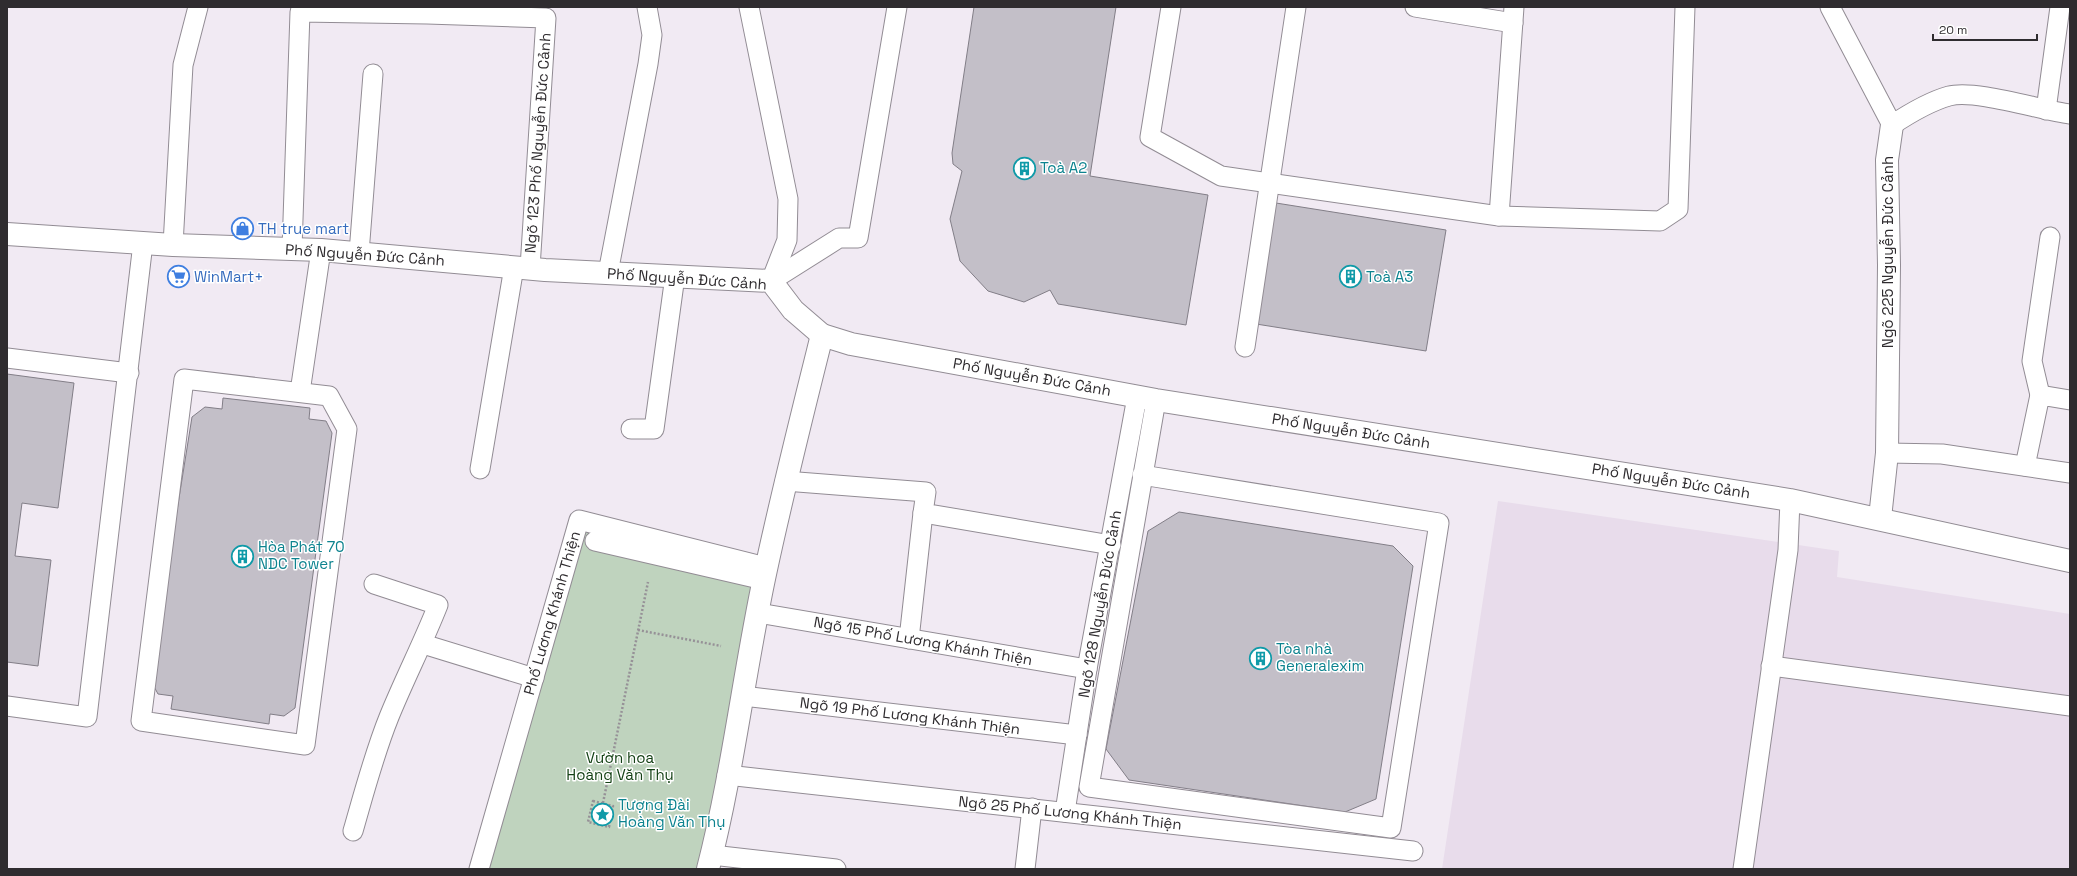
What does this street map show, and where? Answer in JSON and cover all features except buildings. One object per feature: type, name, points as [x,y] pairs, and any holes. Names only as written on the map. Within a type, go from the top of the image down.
[{"type":"street","name":"Ngõ 225 Nguyễn Đức Cảnh","points":[[1880,518],[1887,453],[1889,265],[1887,160],[1892,125]]},
{"type":"street","name":"Phố Nguyễn Đức Cảnh","points":[[7,234],[174,245],[321,250],[522,268],[771,281],[794,310],[822,335],[851,344],[1147,399],[1790,500],[1880,518],[2070,561]]},
{"type":"street","points":[[710,862],[743,696],[765,573],[785,481],[822,335]]},
{"type":"lane","points":[[174,245],[183,65],[198,7]]},
{"type":"lane","points":[[608,273],[648,64],[652,35],[647,7]]},
{"type":"lane","points":[[749,7],[788,199],[787,240],[771,281]]},
{"type":"lane","points":[[771,281],[839,238],[858,238],[897,7]]},
{"type":"lane","points":[[1171,7],[1150,137],[1221,176],[1499,216],[1660,220],[1678,209],[1685,7]]},
{"type":"lane","points":[[1245,347],[1296,7]]},
{"type":"lane","points":[[1415,7],[1513,15],[1499,216]]},
{"type":"lane","points":[[1830,7],[1892,125],[1920,107],[1951,96],[1973,95],[2070,114]]},
{"type":"lane","points":[[2046,110],[2060,7]]},
{"type":"lane","name":"Ngõ 123 Phố Nguyễn Đức Cảnh","points":[[292,249],[300,12],[546,18],[522,268],[480,469]]},
{"type":"lane","points":[[359,253],[373,74]]},
{"type":"lane","points":[[2025,466],[2040,395],[2032,361],[2050,237]]},
{"type":"lane","points":[[7,706],[87,717],[143,243]]},
{"type":"lane","points":[[300,392],[321,250]]},
{"type":"lane","points":[[631,429],[654,429],[675,276]]},
{"type":"lane","points":[[7,358],[128,373]]},
{"type":"lane","points":[[184,379],[300,392],[329,396],[347,429],[304,745],[141,721],[184,379]]},
{"type":"lane","points":[[2040,395],[2070,400]]},
{"type":"lane","points":[[1142,475],[1439,523],[1391,828],[1089,787],[1142,475],[1147,399]]},
{"type":"lane","name":"Ngõ 128 Nguyễn Đức Cảnh","points":[[1065,812],[1088,669],[1111,545],[1147,399]]},
{"type":"lane","points":[[1887,453],[1942,454],[2070,473]]},
{"type":"lane","points":[[785,481],[926,492],[909,638]]},
{"type":"lane","points":[[1743,869],[1788,550],[1790,500]]},
{"type":"lane","points":[[923,513],[1111,545]]},
{"type":"lane","name":"Phố Lương Khánh Thiện","points":[[479,869],[578,520],[765,573]]},
{"type":"lane","points":[[595,541],[654,554],[765,573]]},
{"type":"lane","points":[[353,831],[389,718],[423,644],[438,605],[374,584]]},
{"type":"lane","name":"Ngõ 15 Phố Lương Khánh Thiện","points":[[758,613],[1088,669]]},
{"type":"lane","points":[[423,644],[534,678]]},
{"type":"lane","points":[[1771,666],[2070,706]]},
{"type":"lane","name":"Ngõ 19 Phố Lương Khánh Thiện","points":[[743,696],[1077,735]]},
{"type":"lane","name":"Ngõ 25 Phố Lương Khánh Thiện","points":[[727,775],[1413,851]]},
{"type":"lane","points":[[1025,869],[1032,808]]},
{"type":"lane","points":[[710,862],[836,869]]},
{"type":"path","points":[[603,803],[654,554]]},
{"type":"path","points":[[638,630],[751,652]]},
{"type":"path","points":[[593,801],[603,803],[613,806],[609,826],[588,822],[593,801]]},
{"type":"shaded area","points":[[1498,501],[1839,551],[1837,577],[2070,614],[2070,869],[1442,869]]},
{"type":"green space","name":"Vườn hoa Hoàng Văn Thụ","points":[[582,528],[761,570],[702,869],[486,869]]},
{"type":"place","name":"Toà A2","points":[[1024,168]]},
{"type":"place","name":"TH true mart","points":[[242,229]]},
{"type":"place","name":"WinMart+","points":[[178,277]]},
{"type":"place","name":"Toà A3","points":[[1351,277]]},
{"type":"place","name":"Hòa Phát 70 NDC Tower","points":[[243,556]]},
{"type":"place","name":"Tòa nhà Generalexim","points":[[1261,658]]},
{"type":"place","name":"Tượng Đài Hoàng Văn Thụ","points":[[602,814]]}]
